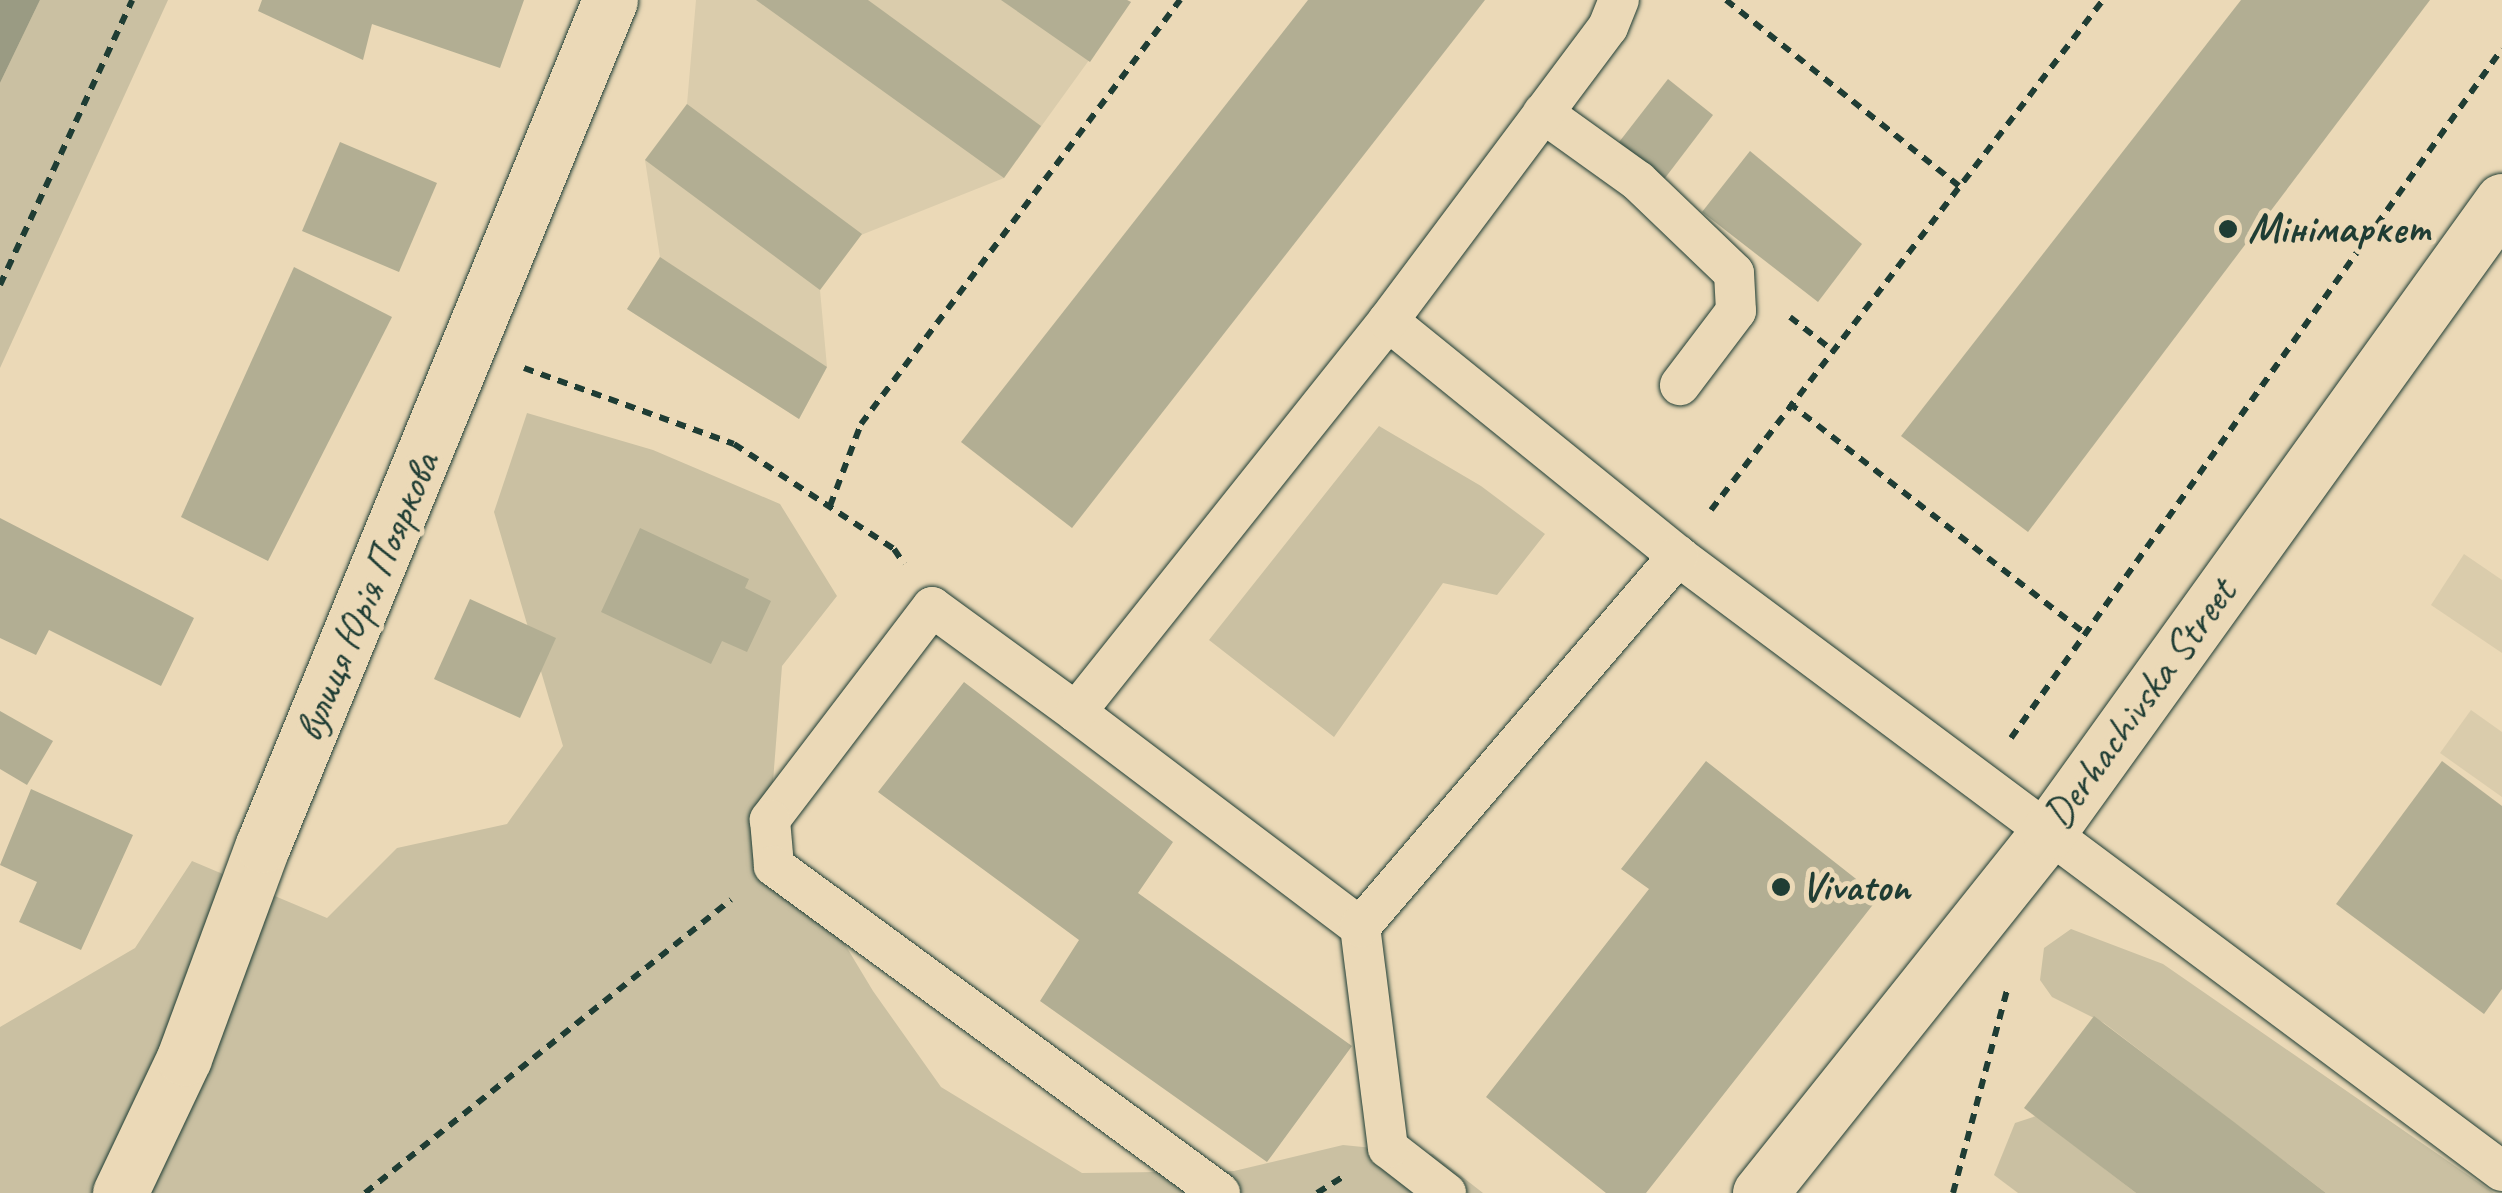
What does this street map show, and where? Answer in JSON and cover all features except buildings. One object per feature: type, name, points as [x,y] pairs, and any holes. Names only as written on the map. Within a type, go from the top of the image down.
[{"type":"street","name":"вулиця Юрія Пояркова","points":[[120,1193],[184,1058],[263,844],[470,349],[610,0]]},
{"type":"street","name":"Derhachivska Street","points":[[1760,1193],[2049,831],[2502,201]]},
{"type":"lane","points":[[1076,712],[1388,321],[1608,27],[1619,0]]},
{"type":"lane","points":[[1543,113],[1638,181],[1734,273],[1736,311],[1680,386]]},
{"type":"lane","points":[[1388,321],[1678,556],[2502,1170]]},
{"type":"lane","points":[[1360,927],[1678,556]]},
{"type":"lane","points":[[1220,1193],[774,866],[770,820],[932,607],[1360,927],[1388,1148],[1446,1193]]},
{"type":"path","points":[[0,285],[132,0]]},
{"type":"path","points":[[830,506],[860,424],[1180,0]]},
{"type":"path","points":[[1726,0],[1958,186]]},
{"type":"path","points":[[1678,556],[1790,403],[2104,0]]},
{"type":"path","points":[[1980,779],[2088,635],[2502,49]]},
{"type":"path","points":[[470,349],[734,444],[894,549],[932,607]]},
{"type":"path","points":[[1790,403],[2088,635]]},
{"type":"path","points":[[365,1193],[774,866]]},
{"type":"path","points":[[1953,1193],[2014,964]]},
{"type":"shaded area","points":[[0,0],[40,0],[0,83]]},
{"type":"shaded area","points":[[40,0],[168,0],[0,368],[0,83]]},
{"type":"shaded area","points":[[696,0],[1131,2],[1004,178],[861,235],[820,290],[827,367],[799,419],[627,309],[660,257],[645,160],[687,104]]},
{"type":"shaded area","points":[[527,413],[653,450],[780,504],[837,596],[782,666],[770,820],[873,991],[941,1087],[1082,1173],[1234,1171],[1343,1145],[1433,1154],[1483,1193],[0,1193],[0,1027],[135,948],[192,861],[327,918],[397,848],[507,824],[563,746],[494,512]]},
{"type":"shaded area","points":[[1379,426],[1481,486],[1545,534],[1497,595],[1443,583],[1334,737],[1209,640]]},
{"type":"shaded area","points":[[2464,554],[2502,580],[2502,653],[2431,605]]},
{"type":"shaded area","points":[[2471,710],[2502,732],[2502,797],[2440,753]]},
{"type":"shaded area","points":[[2071,929],[2163,964],[2494,1193],[2326,1193],[2104,1023],[2052,997],[2040,980],[2044,948]]},
{"type":"shaded area","points":[[2036,1116],[2136,1193],[2018,1193],[1994,1175],[2015,1123]]},
{"type":"place","name":"Мінімаркет","points":[[2228,229]]},
{"type":"place","name":"Vivaton","points":[[1781,887]]}]
